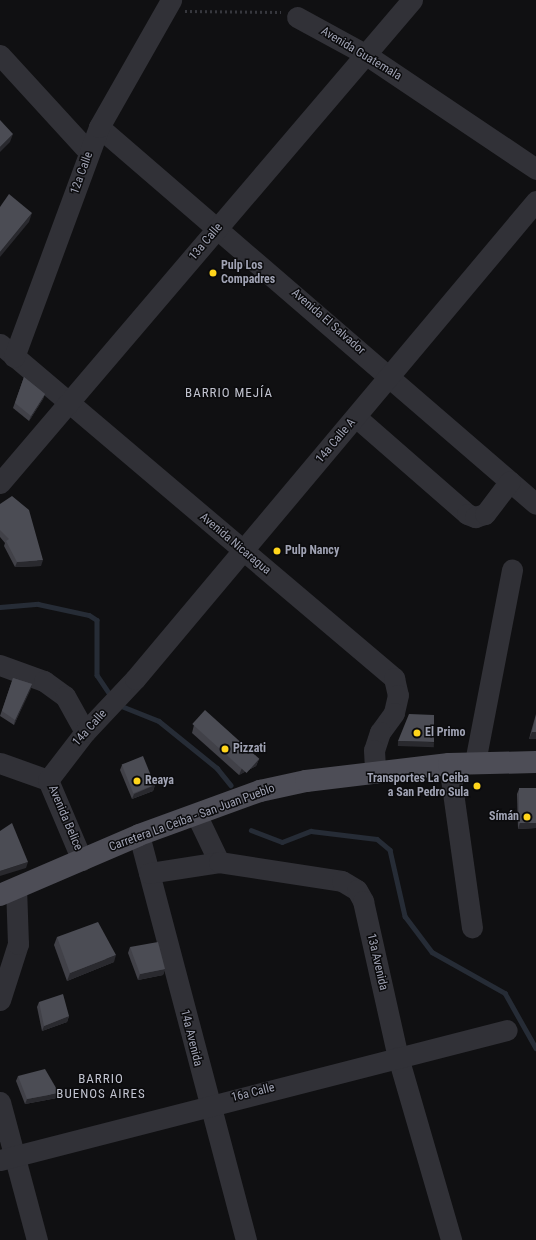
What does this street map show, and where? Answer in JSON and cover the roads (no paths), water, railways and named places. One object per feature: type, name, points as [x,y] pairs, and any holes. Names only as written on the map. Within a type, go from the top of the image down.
[{"type":"main road","name":"Carretera La Ceiba - San Juan Pueblo","points":[[8,892],[139,835],[260,791],[306,780],[449,764],[475,762],[536,762]]},
{"type":"street","name":"13a Calle","points":[[0,483],[70,405],[218,227],[412,0]]},
{"type":"street","name":"12a Calle","points":[[7,350],[99,127],[167,9]]},
{"type":"street","name":"Avenida Guatemala","points":[[297,17],[365,54],[536,169]]},
{"type":"street","points":[[0,55],[89,152]]},
{"type":"street","name":"Avenida El Salvador","points":[[99,127],[218,227],[536,504]]},
{"type":"street","name":"14a Calle A","points":[[135,678],[390,377],[536,201]]},
{"type":"street","name":"Avenida Nicaragua","points":[[7,350],[242,551],[394,678],[398,695],[394,713],[380,732],[374,750],[375,772]]},
{"type":"street","points":[[356,417],[467,514],[475,517],[485,514],[510,481]]},
{"type":"street","points":[[475,762],[512,570]]},
{"type":"street","points":[[0,665],[44,681],[65,696],[85,732]]},
{"type":"street","name":"14a Calle","points":[[48,780],[85,732],[135,678]]},
{"type":"street","name":"Avenida Belice","points":[[0,763],[48,780],[82,860]]},
{"type":"street","points":[[449,764],[472,927]]},
{"type":"street","points":[[196,814],[218,862]]},
{"type":"street","name":"14a Avenida","points":[[139,835],[208,1105],[246,1240]]},
{"type":"street","name":"13a Avenida","points":[[148,873],[218,862],[342,881],[357,890],[363,901],[398,1057],[451,1240]]},
{"type":"street","points":[[0,1000],[9,947],[8,892]]},
{"type":"street","name":"16a Calle","points":[[7,1158],[208,1105],[507,1030]]},
{"type":"street","points":[[0,1102],[7,1158],[37,1240]]},
{"type":"waterway","points":[[0,607],[38,604],[89,615],[97,620],[97,675],[111,696]]},
{"type":"waterway","points":[[119,705],[159,721],[217,768],[231,785]]},
{"type":"waterway","points":[[251,830],[282,842],[311,831],[377,839],[390,850],[405,916],[432,952],[505,993],[536,1048]]},
{"type":"place","name":"Pulp Los Compadres","points":[[213,273]]},
{"type":"place","name":"Pulp Nancy","points":[[277,551]]},
{"type":"place","name":"El Primo","points":[[417,733]]},
{"type":"place","name":"Pizzati","points":[[225,749]]},
{"type":"place","name":"Reaya","points":[[137,781]]},
{"type":"place","name":"Transportes La Ceiba a San Pedro Sula","points":[[477,786]]},
{"type":"place","name":"Símán","points":[[527,817]]},
{"type":"district","name":"BARRIO MEJÍA","points":[[229,393]]},
{"type":"district","name":"BARRIO BUENOS AIRES","points":[[101,1088]]}]
